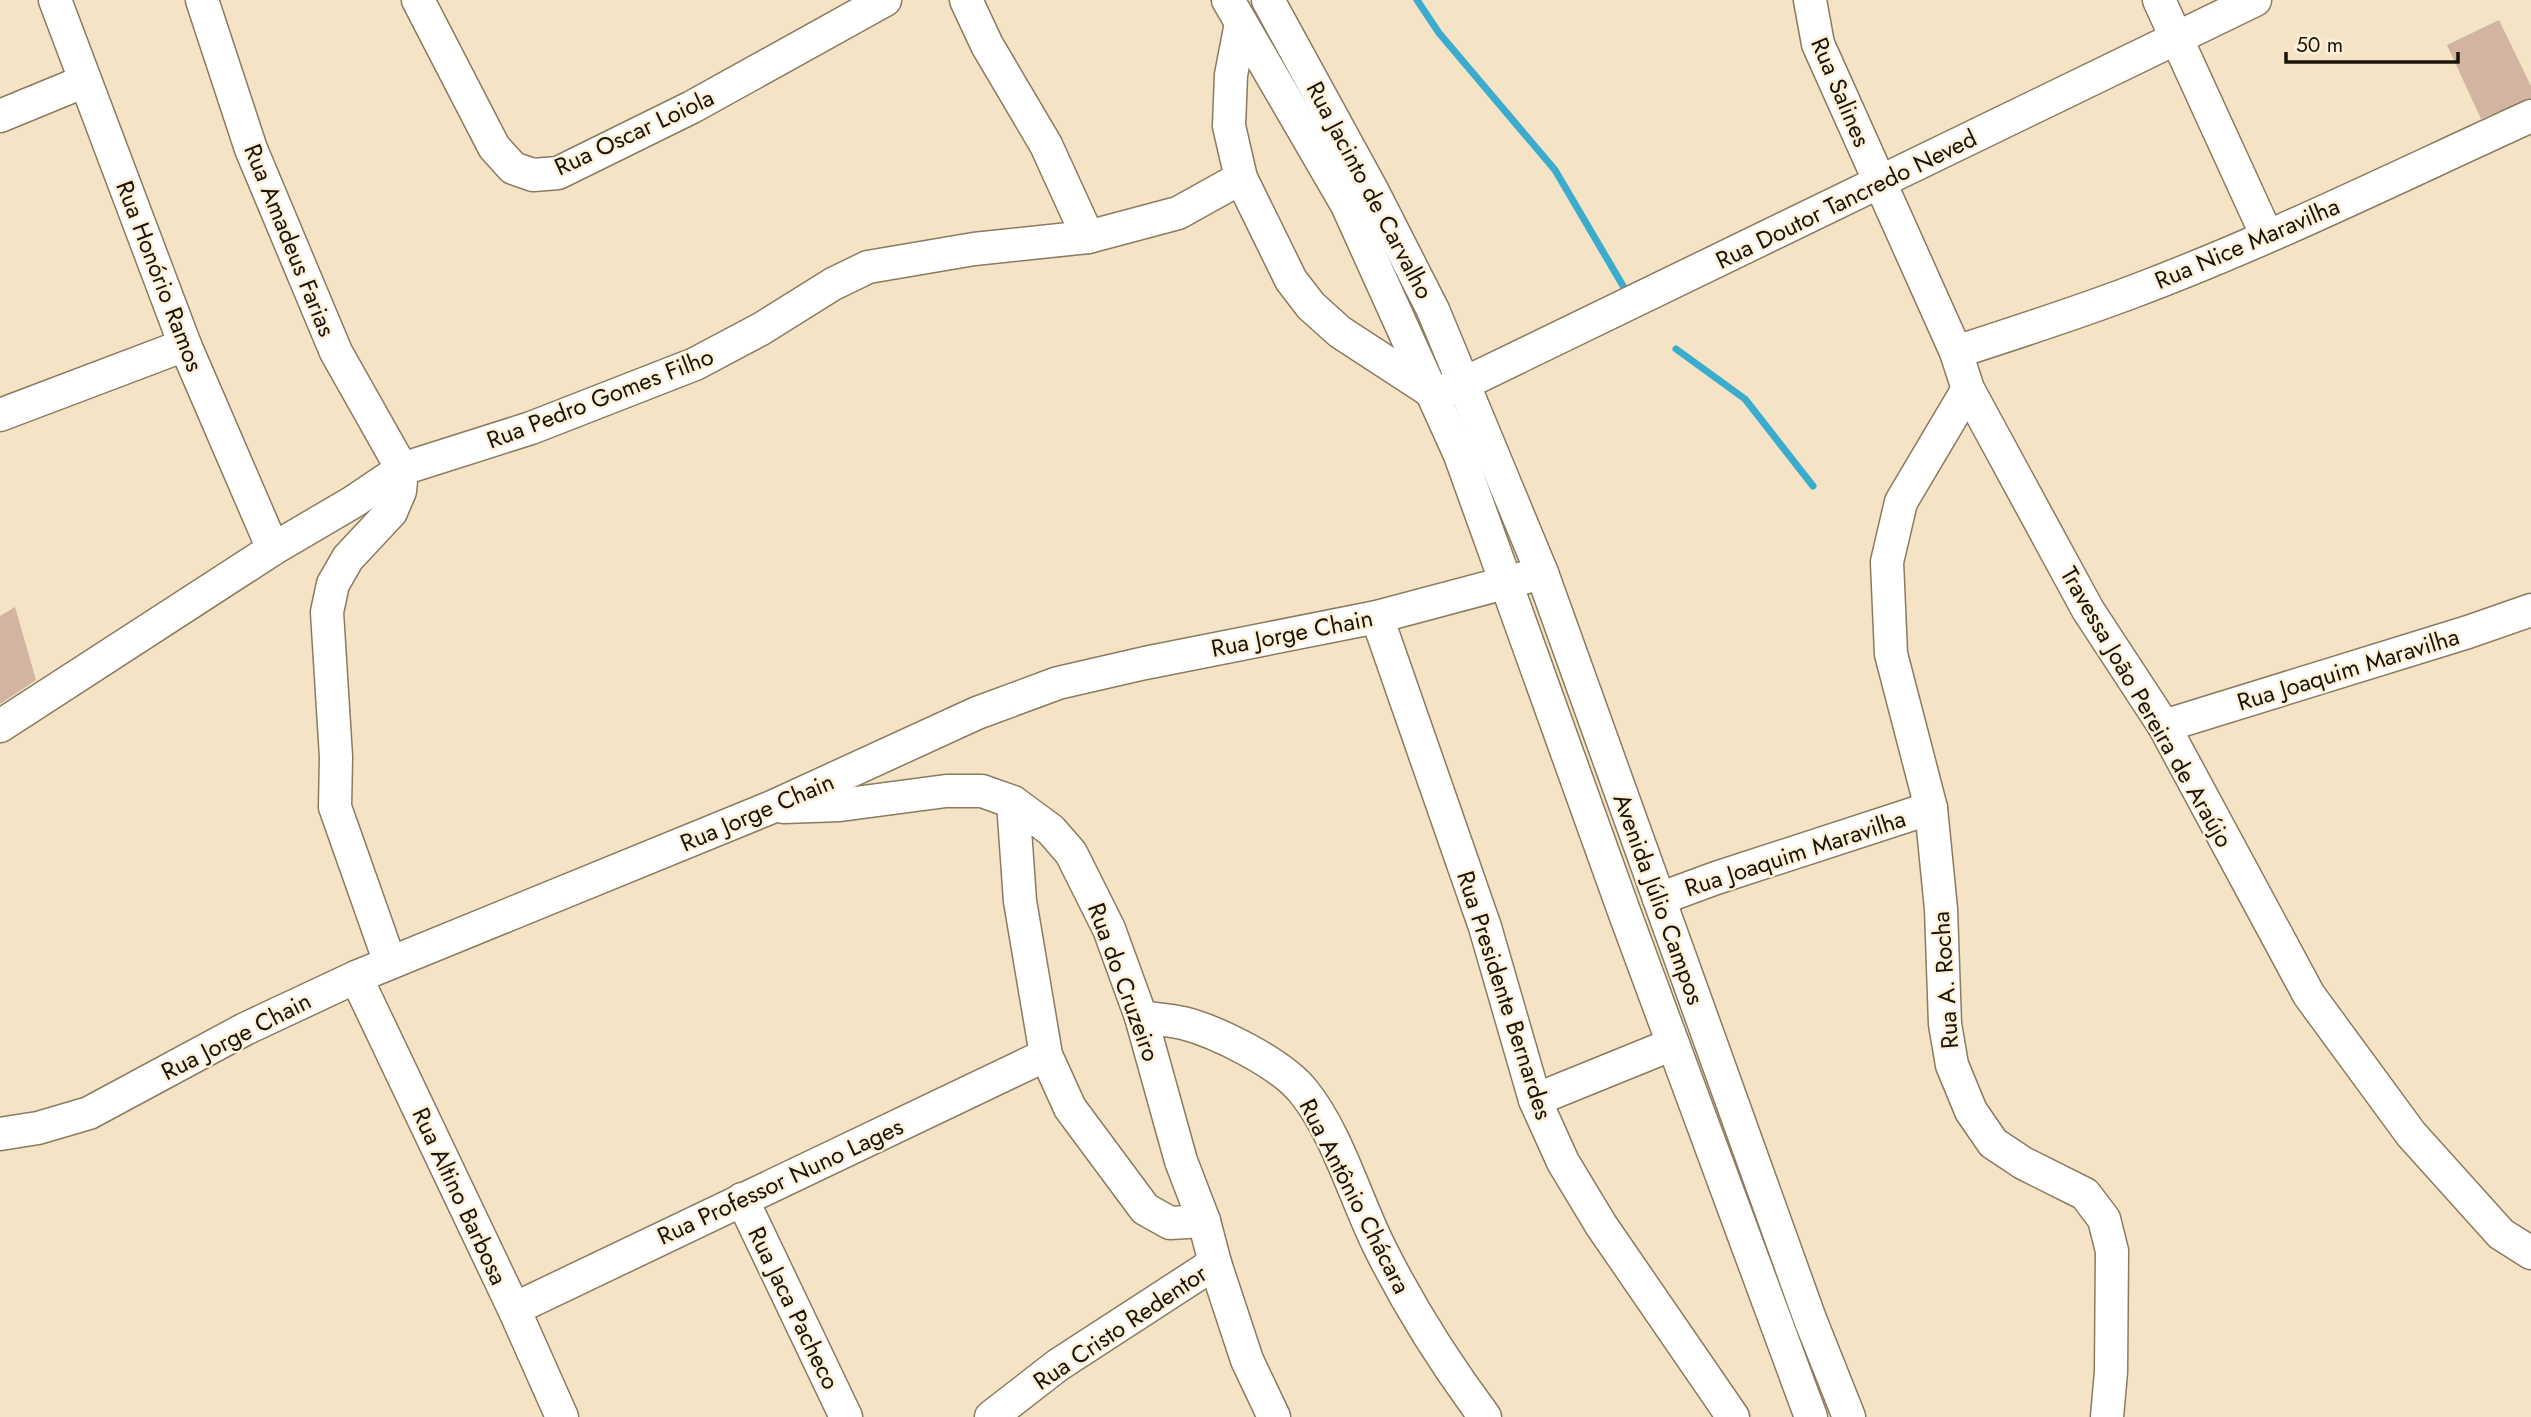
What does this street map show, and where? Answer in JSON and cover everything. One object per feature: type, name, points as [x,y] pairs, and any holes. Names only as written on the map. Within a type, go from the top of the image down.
[{"type":"street","name":"Rua Honório Ramos","points":[[55,0],[185,345],[273,548]]},
{"type":"street","name":"Rua Amadeus Farias","points":[[202,0],[251,149],[331,340],[402,469]]},
{"type":"street","name":"Rua Oscar Loiola","points":[[418,0],[494,147],[513,168],[533,175],[558,173],[692,107],[885,0]]},
{"type":"street","points":[[966,0],[987,45],[1045,145],[1088,237]]},
{"type":"street","name":"Rua Jacinto de Carvalho","points":[[1268,0],[1360,199]]},
{"type":"street","name":"Rua Salines","points":[[1810,0],[1818,44],[1846,112],[1881,182]]},
{"type":"street","points":[[2159,0],[2267,236]]},
{"type":"street","name":"Rua Doutor Tancredo Neved","points":[[1449,389],[2256,0]]},
{"type":"street","points":[[1234,11],[1360,199],[1449,389],[1461,455],[1506,583],[1811,1417]]},
{"type":"street","points":[[1234,11],[1229,126],[1241,178],[1291,280],[1311,306],[1340,331],[1449,389]]},
{"type":"street","points":[[0,116],[85,81]]},
{"type":"street","name":"Rua Nice Maravilha","points":[[1956,352],[2122,296],[2267,236],[2531,116]]},
{"type":"street","name":"Rua Pedro Gomes Filho","points":[[0,726],[273,548],[353,502],[402,469],[531,428],[695,363],[761,329],[833,284],[868,268],[974,249],[1088,237],[1178,213],[1241,178]]},
{"type":"street","name":"Travessa João Pereira de Araújo","points":[[1881,182],[1956,352],[1968,389],[2088,610],[2164,726],[2309,995],[2412,1134],[2501,1234],[2531,1253]]},
{"type":"street","points":[[0,415],[185,345]]},
{"type":"street","name":"Avenida Júlio Campos","points":[[1449,389],[1542,573],[1810,1319],[1849,1417]]},
{"type":"street","name":"Rua A. Rocha","points":[[1968,389],[1901,502],[1887,562],[1891,654],[1931,808],[1941,909],[1945,1024],[1952,1065],[1971,1111],[1993,1143],[2023,1163],[2085,1194],[2104,1219],[2112,1251],[2111,1372],[2107,1417]]},
{"type":"street","points":[[390,963],[335,807],[336,758],[327,612],[333,584],[348,558],[391,512],[400,491],[402,469]]},
{"type":"street","name":"Rua Jorge Chain","points":[[0,1134],[38,1128],[89,1113],[245,1029],[356,977],[772,807],[977,713],[1058,683],[1377,617],[1542,573]]},
{"type":"street","name":"Rua Joaquim Maravilha","points":[[2164,726],[2531,610]]},
{"type":"street","name":"Rua Presidente Bernardes","points":[[1377,617],[1485,927],[1535,1100],[1563,1162],[1601,1225],[1733,1417]]},
{"type":"street","points":[[1535,660],[1569,647]]},
{"type":"street","name":"Rua do Cruzeiro","points":[[772,807],[840,806],[946,791],[982,791],[1013,802],[1051,830],[1072,853],[1110,929],[1141,1017],[1181,1161],[1204,1221],[1247,1360],[1274,1417]]},
{"type":"street","points":[[1013,802],[1020,901],[1046,1055],[1070,1108],[1145,1209],[1170,1223],[1204,1221]]},
{"type":"street","name":"Rua Joaquim Maravilha","points":[[1659,899],[1931,808]]},
{"type":"street","name":"Rua Altino Barbosa","points":[[356,977],[514,1308],[562,1417]]},
{"type":"street","name":"Rua Antônio Chácara","points":[[1141,1017],[1183,1023],[1218,1035],[1261,1057],[1302,1090],[1330,1135],[1377,1242],[1410,1306],[1485,1417]]},
{"type":"street","points":[[1535,1100],[1673,1044]]},
{"type":"street","name":"Rua Professor Nuno Lages","points":[[514,1308],[1046,1055]]},
{"type":"street","name":"Rua Jaca Pacheco","points":[[742,1199],[846,1417]]},
{"type":"street","name":"Rua Cristo Redentor","points":[[991,1417],[1058,1365],[1215,1263]]},
{"type":"building","points":[[2499,20],[2531,86],[2531,98],[2481,119],[2447,45]]},
{"type":"building","points":[[15,607],[36,680],[0,704],[0,616]]},
{"type":"waterway","points":[[1417,0],[1439,33],[1555,170],[1629,296]]},
{"type":"waterway","points":[[1676,349],[1745,399],[1813,486]]}]
